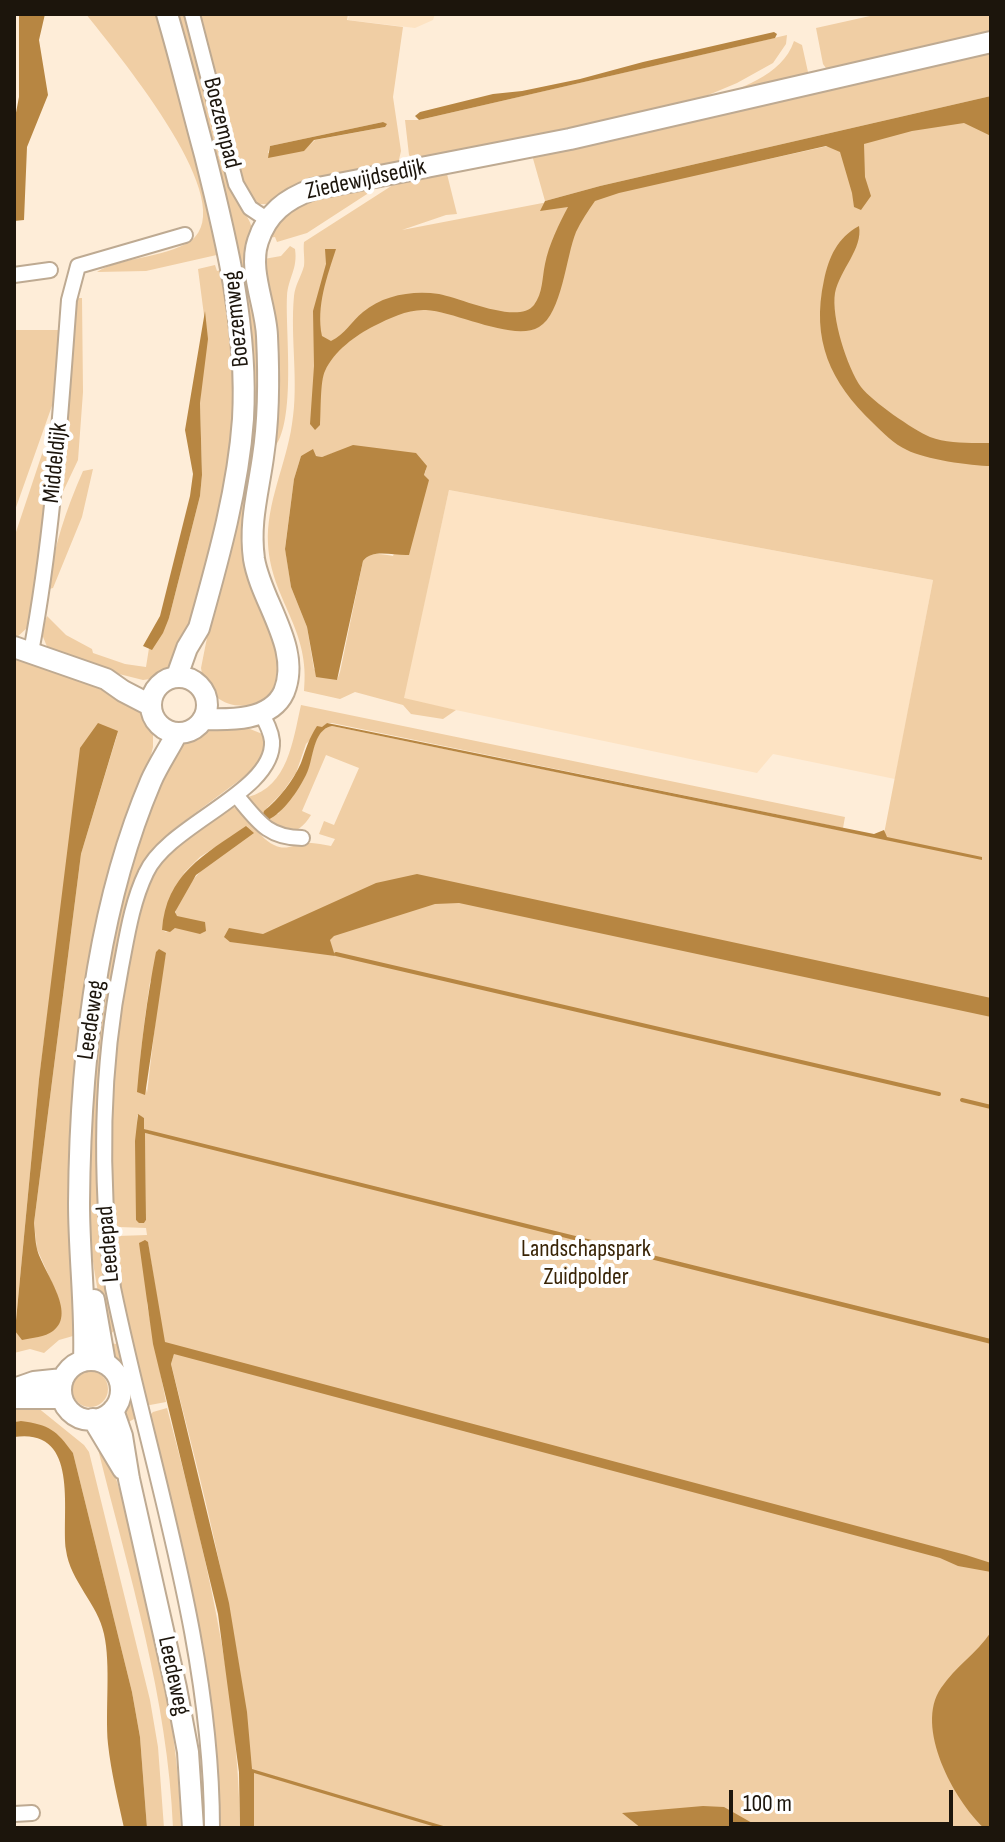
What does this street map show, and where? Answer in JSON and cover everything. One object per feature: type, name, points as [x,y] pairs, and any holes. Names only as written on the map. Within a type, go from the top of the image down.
[{"type":"main road","name":"Boezemweg","points":[[167,14],[223,226],[236,285],[243,353],[243,420],[233,490],[199,628],[199,650],[186,679]]},
{"type":"main road","name":"Ziedewijdsedijk","points":[[268,220],[281,204],[313,189],[570,139],[991,42]]},
{"type":"main road","points":[[205,710],[229,720],[254,715],[276,704],[283,694],[288,669],[283,634],[261,589],[251,535],[264,456],[268,381],[267,333],[256,261],[257,245],[268,220]]},
{"type":"main road","points":[[23,650],[106,679],[123,691],[154,696]]},
{"type":"main road","points":[[186,679],[201,687],[205,710],[187,732],[169,730],[152,713],[154,696],[162,681],[186,679]]},
{"type":"main road","name":"Leedeweg","points":[[84,1361],[79,1206],[82,1096],[91,1013],[111,910],[131,839],[169,730]]},
{"type":"main road","name":"Leedeweg","points":[[83,1269],[94,1302],[105,1363]]},
{"type":"main road","points":[[84,1361],[105,1363],[115,1372],[120,1385],[119,1398],[113,1410],[93,1419],[74,1414],[63,1388],[69,1369],[84,1361]]},
{"type":"main road","points":[[14,1389],[34,1382],[63,1388]]},
{"type":"main road","points":[[14,1398],[63,1388]]},
{"type":"main road","name":"Leedeweg","points":[[113,1410],[122,1436],[188,1752],[193,1828]]},
{"type":"main road","name":"Leedeweg","points":[[93,1419],[129,1479]]},
{"type":"street","name":"Boezempad","points":[[192,14],[236,184],[250,208],[268,220]]},
{"type":"street","name":"Middeldijk","points":[[23,650],[40,603],[74,274],[78,266],[185,235]]},
{"type":"street","points":[[14,275],[50,270]]},
{"type":"street","name":"Leedepad","points":[[212,1828],[204,1706],[192,1627],[113,1288],[106,1231],[103,1154],[107,1059],[115,999],[127,932],[142,882],[159,851],[178,834],[236,795],[264,768],[272,742],[269,728],[254,715]]},
{"type":"street","points":[[236,795],[267,830],[283,838],[302,838]]},
{"type":"street","points":[[14,1814],[32,1813]]},
{"type":"shaded area","points":[[19,14],[45,14],[39,40],[48,95],[27,147],[24,220],[14,221],[14,123],[19,97]]},
{"type":"shaded area","points":[[349,14],[435,14],[433,20],[415,28],[348,20]]},
{"type":"shaded area","points":[[774,32],[777,34],[775,38],[419,120],[415,116],[420,112],[493,94],[580,79]]},
{"type":"shaded area","points":[[991,96],[991,136],[964,123],[912,131],[864,144],[865,177],[871,196],[861,210],[854,207],[840,152],[826,146],[595,201],[572,242],[553,310],[539,327],[528,331],[500,329],[426,310],[393,317],[360,334],[334,357],[323,376],[320,425],[315,430],[310,424],[314,366],[313,311],[326,264],[325,249],[336,249],[320,314],[322,336],[331,341],[371,306],[409,293],[439,294],[503,311],[526,310],[534,305],[539,296],[549,249],[568,207],[540,211],[545,201]]},
{"type":"shaded area","points":[[383,122],[387,124],[385,127],[314,140],[304,151],[268,158],[270,146]]},
{"type":"shaded area","points":[[859,226],[858,243],[838,284],[834,303],[841,342],[856,378],[861,387],[883,407],[930,437],[952,442],[991,443],[991,466],[936,459],[902,448],[858,408],[835,376],[822,341],[820,322],[824,280],[835,249],[845,236]]},
{"type":"shaded area","points":[[205,311],[208,339],[200,403],[200,496],[169,618],[152,650],[143,646],[160,616],[190,496],[193,474],[185,430]]},
{"type":"shaded area","points":[[353,445],[416,453],[427,466],[424,475],[429,480],[409,555],[378,554],[363,561],[337,680],[316,677],[307,627],[291,587],[285,549],[294,479],[301,456],[313,449],[316,456],[322,457]]},
{"type":"shaded area","points":[[449,490],[933,580],[895,779],[773,754],[757,773],[403,699]]},
{"type":"shaded area","points":[[98,723],[118,731],[81,854],[34,1223],[37,1249],[56,1291],[62,1314],[60,1323],[53,1331],[22,1340],[15,1331],[39,1079],[80,748]]},
{"type":"shaded area","points":[[327,723],[874,834],[884,830],[887,837],[982,857],[982,860],[332,726],[317,739],[306,775],[295,794],[280,812],[268,820],[264,811],[294,776],[317,726]]},
{"type":"shaded area","points":[[246,826],[254,833],[196,875],[175,912],[177,916],[205,922],[206,931],[200,934],[175,928],[170,932],[162,930],[165,911],[179,880],[202,857]]},
{"type":"shaded area","points":[[417,874],[991,998],[991,1017],[459,903],[435,904],[334,936],[330,940],[335,956],[230,942],[224,937],[229,928],[263,934],[376,883]]},
{"type":"shaded area","points":[[159,949],[166,953],[145,1095],[137,1092],[150,987]]},
{"type":"shaded area","points":[[138,1114],[144,1118],[144,1129],[991,1339],[991,1344],[145,1133],[146,1220],[139,1223],[136,1220],[135,1141]]},
{"type":"shaded area","points":[[148,1242],[165,1342],[966,1555],[991,1563],[991,1572],[958,1566],[940,1558],[174,1354],[171,1364],[229,1603],[247,1712],[252,1769],[450,1828],[439,1828],[254,1773],[254,1828],[240,1828],[239,1772],[218,1614],[153,1344],[139,1243]]},
{"type":"shaded area","points":[[21,1421],[52,1430],[73,1453],[132,1692],[140,1737],[147,1828],[124,1828],[108,1744],[104,1634],[73,1572],[66,1550],[65,1495],[59,1458],[50,1445],[35,1437],[14,1437],[14,1422]]},
{"type":"shaded area","points":[[991,1632],[991,1828],[984,1828],[972,1816],[950,1782],[935,1742],[932,1722],[934,1704],[941,1688]]},
{"type":"shaded area","points":[[724,1807],[761,1828],[641,1828],[622,1813]]},
{"type":"green space","points":[[86,14],[158,14],[221,254],[146,271],[97,272],[186,244],[195,237],[203,217],[199,189],[186,157],[144,89]]},
{"type":"green space","points":[[176,14],[185,14],[230,187],[252,228],[260,404],[246,515],[279,655],[279,673],[266,698],[241,706],[215,696],[206,684],[201,668],[251,416]]},
{"type":"green space","points":[[196,14],[348,14],[347,20],[403,27],[393,97],[401,151],[398,164],[271,204],[256,204],[246,197]],"holes":[[[383,122],[385,127],[315,140],[303,151],[268,153],[270,146]]]},
{"type":"green space","points":[[879,14],[991,14],[991,34],[828,71],[823,64],[816,28]]},
{"type":"green space","points":[[787,35],[786,44],[773,63],[737,83],[668,112],[413,160],[409,155],[405,120],[419,120]]},
{"type":"green space","points":[[794,41],[802,45],[808,72],[806,76],[706,102],[758,80],[780,64]]},
{"type":"green space","points":[[991,51],[991,96],[545,201],[532,155]]},
{"type":"green space","name":"Landschapspark Zuidpolder","points":[[991,110],[991,1828],[254,1828],[251,1769],[237,1652],[214,1536],[171,1364],[174,1354],[164,1342],[148,1243],[147,1304],[166,1402],[146,1404],[121,1301],[113,1239],[147,1235],[146,1228],[119,1227],[111,1222],[116,1051],[137,917],[151,876],[163,857],[180,841],[231,806],[278,847],[308,843],[331,846],[335,839],[319,834],[324,821],[334,825],[359,768],[326,755],[302,811],[311,815],[294,831],[288,832],[270,823],[254,808],[248,797],[261,792],[280,773],[291,747],[301,705],[845,817],[843,828],[332,723],[327,723],[306,744],[296,773],[267,808],[278,814],[302,781],[320,733],[332,726],[883,839],[933,580],[449,490],[404,698],[456,710],[443,719],[411,714],[403,705],[355,692],[340,699],[304,691],[302,650],[276,582],[268,529],[294,408],[294,296],[304,266],[304,242],[396,183],[446,170],[457,214],[402,230],[751,163]],"holes":[[[337,452],[426,470],[393,556],[373,554],[363,561],[337,680],[314,669],[307,627],[291,587],[285,548],[294,479],[301,456],[322,457]],[[248,826],[206,865],[187,888],[176,910],[175,928],[166,932],[162,930],[184,873],[200,857]],[[166,953],[147,1093],[140,1060],[150,982]],[[137,1115],[144,1118],[144,1129],[179,1140],[145,1133],[146,1220],[144,1223],[136,1220]]]},
{"type":"green space","points":[[384,183],[307,233],[277,242],[275,237],[268,238],[289,213],[303,204],[334,193]]},
{"type":"green space","points":[[290,246],[295,249],[296,256],[287,296],[287,403],[279,441],[270,452],[264,259],[281,256]]},
{"type":"green space","points":[[215,265],[217,271],[224,269],[235,369],[234,423],[227,479],[191,625],[169,671],[157,678],[143,680],[103,670],[48,649],[41,632],[47,616],[66,635],[92,649],[93,653],[125,664],[146,667],[149,648],[169,618],[200,496],[200,403],[205,323],[198,269]]},
{"type":"green space","points":[[82,298],[83,392],[78,460],[60,498],[74,304]]},
{"type":"green space","points":[[14,330],[59,330],[53,403],[14,513]]},
{"type":"green space","points":[[49,447],[35,594],[27,628],[16,638],[14,538],[43,451]]},
{"type":"green space","points":[[93,469],[82,517],[53,588],[49,589],[57,543],[71,500],[83,471]]},
{"type":"green space","points":[[14,657],[61,671],[137,704],[153,723],[153,747],[91,986],[80,1334],[59,1340],[44,1353],[30,1349],[14,1353]],"holes":[[[118,732],[81,854],[34,1223],[37,1249],[57,1294],[15,1331],[39,1079],[68,858]]]},
{"type":"green space","points":[[220,725],[250,729],[265,735],[270,747],[264,762],[162,841],[137,882],[98,1145],[102,1246],[115,1324],[113,1332],[107,1335],[90,1236],[88,1154],[94,1055],[109,956],[133,860],[166,767],[185,740]]},
{"type":"green space","points":[[108,1343],[117,1344],[120,1348],[136,1414],[134,1419],[123,1425],[125,1385]]},
{"type":"green space","points":[[90,1371],[103,1376],[108,1389],[103,1402],[90,1407],[77,1402],[72,1389],[77,1376]]},
{"type":"green space","points":[[14,1403],[37,1407],[89,1452],[150,1700],[158,1747],[164,1828],[147,1828],[140,1737],[132,1692],[73,1453],[21,1421],[14,1422]]},
{"type":"green space","points":[[167,1408],[217,1616],[233,1721],[240,1828],[218,1828],[211,1720],[201,1640],[149,1416]]},
{"type":"green space","points":[[102,1444],[127,1516],[158,1650],[173,1738],[181,1828],[173,1828],[164,1732],[145,1637],[98,1449]]},
{"type":"waterway","points":[[336,954],[939,1094]]},
{"type":"waterway","points":[[962,1100],[991,1107]]}]
